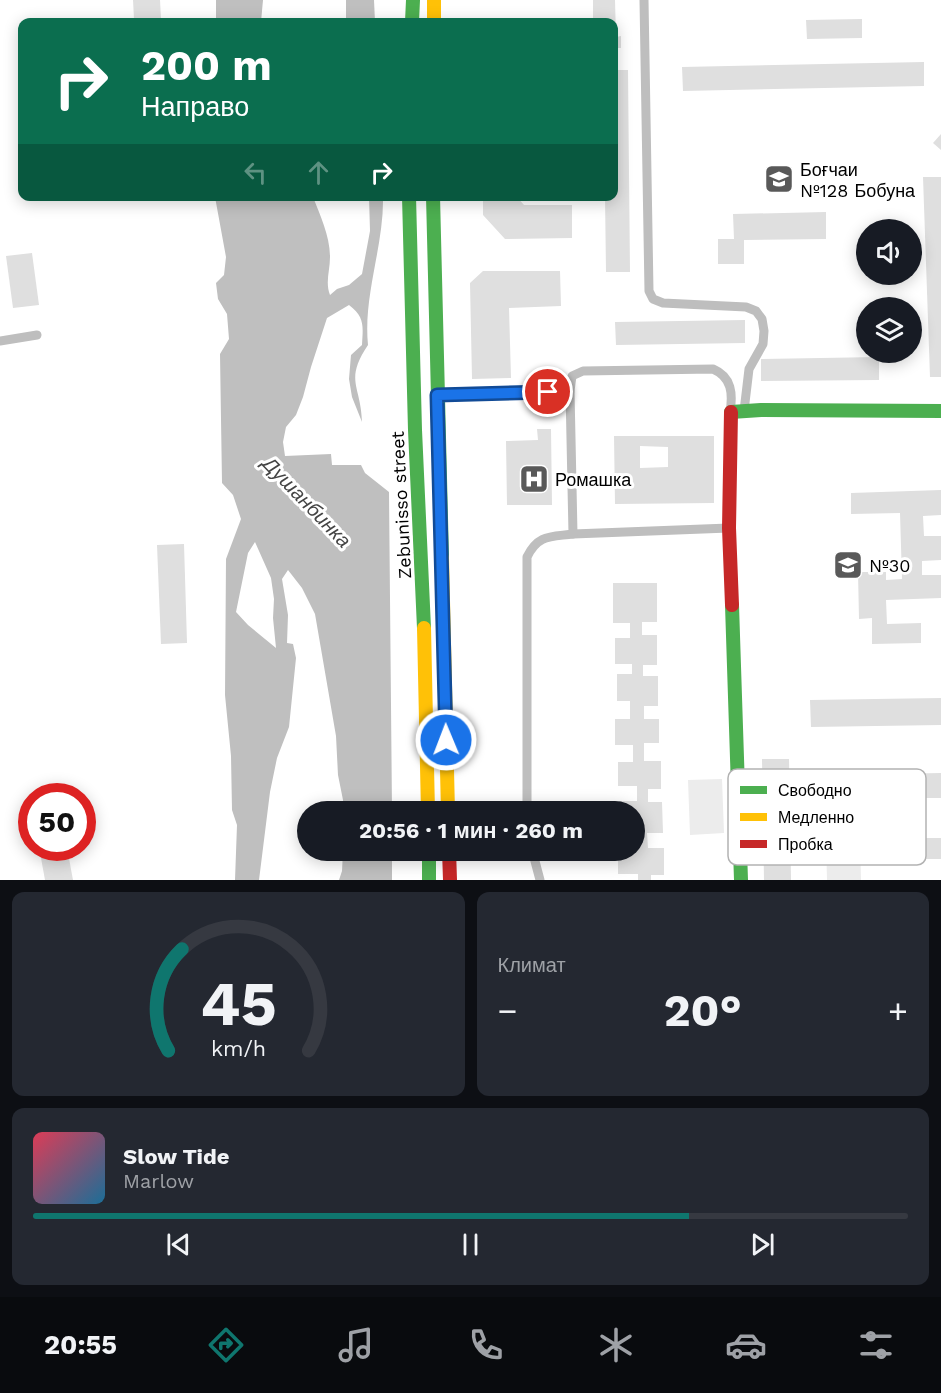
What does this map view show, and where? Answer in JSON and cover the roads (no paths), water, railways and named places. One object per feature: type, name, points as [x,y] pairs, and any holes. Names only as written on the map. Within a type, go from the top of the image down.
[{"type":"main road","points":[[412,18],[413,0]]},
{"type":"main road","points":[[434,0],[434,18]]},
{"type":"main road","name":"Zebunisso street","points":[[409,201],[415,430],[426,666],[428,801]]},
{"type":"main road","points":[[434,201],[448,801]]},
{"type":"main road","points":[[737,769],[729,528],[737,411],[941,411]]},
{"type":"main road","points":[[429,861],[429,880]]},
{"type":"main road","points":[[449,861],[450,880]]},
{"type":"main road","points":[[740,865],[741,880]]},
{"type":"street","points":[[644,0],[649,291],[653,298],[663,303],[746,307],[756,311],[762,319],[763,344],[748,369],[737,411]]},
{"type":"street","points":[[0,341],[37,335]]},
{"type":"street","points":[[573,534],[570,391],[572,376],[583,371],[713,369],[723,373],[737,411]]},
{"type":"street","points":[[437,395],[570,391]]},
{"type":"street","points":[[527,801],[527,557],[532,546],[539,539],[573,534],[729,528]]},
{"type":"street","points":[[535,861],[540,880]]},
{"type":"water","points":[[216,0],[263,0],[261,18],[216,18]]},
{"type":"water","points":[[346,0],[374,0],[375,18],[346,18]]},
{"type":"water","name":"Душанбинка","points":[[216,201],[315,201],[328,241],[330,295],[337,289],[349,285],[362,274],[370,231],[369,201],[383,201],[368,308],[368,345],[355,375],[362,422],[352,397],[349,379],[351,355],[362,345],[363,327],[358,314],[349,305],[327,318],[303,397],[296,415],[286,427],[283,442],[285,456],[331,454],[332,465],[361,465],[365,473],[389,492],[392,801],[343,801],[338,775],[336,736],[315,614],[302,588],[288,570],[282,579],[288,615],[287,643],[293,644],[296,658],[289,727],[277,758],[270,792],[259,880],[235,880],[237,825],[232,810],[231,756],[225,695],[226,559],[241,519],[233,495],[222,483],[220,354],[229,339],[227,314],[218,299],[216,283],[224,275],[226,257]],"holes":[[[255,542],[271,578],[274,599],[276,648],[236,612],[248,553]]]},
{"type":"water","points":[[342,861],[392,861],[392,880],[339,880]]},
{"type":"place","name":"Боғчаи №128 Бобуна","points":[[779,179]]},
{"type":"place","name":"Ромашка","points":[[534,479]]},
{"type":"place","name":"№30","points":[[848,565]]}]
